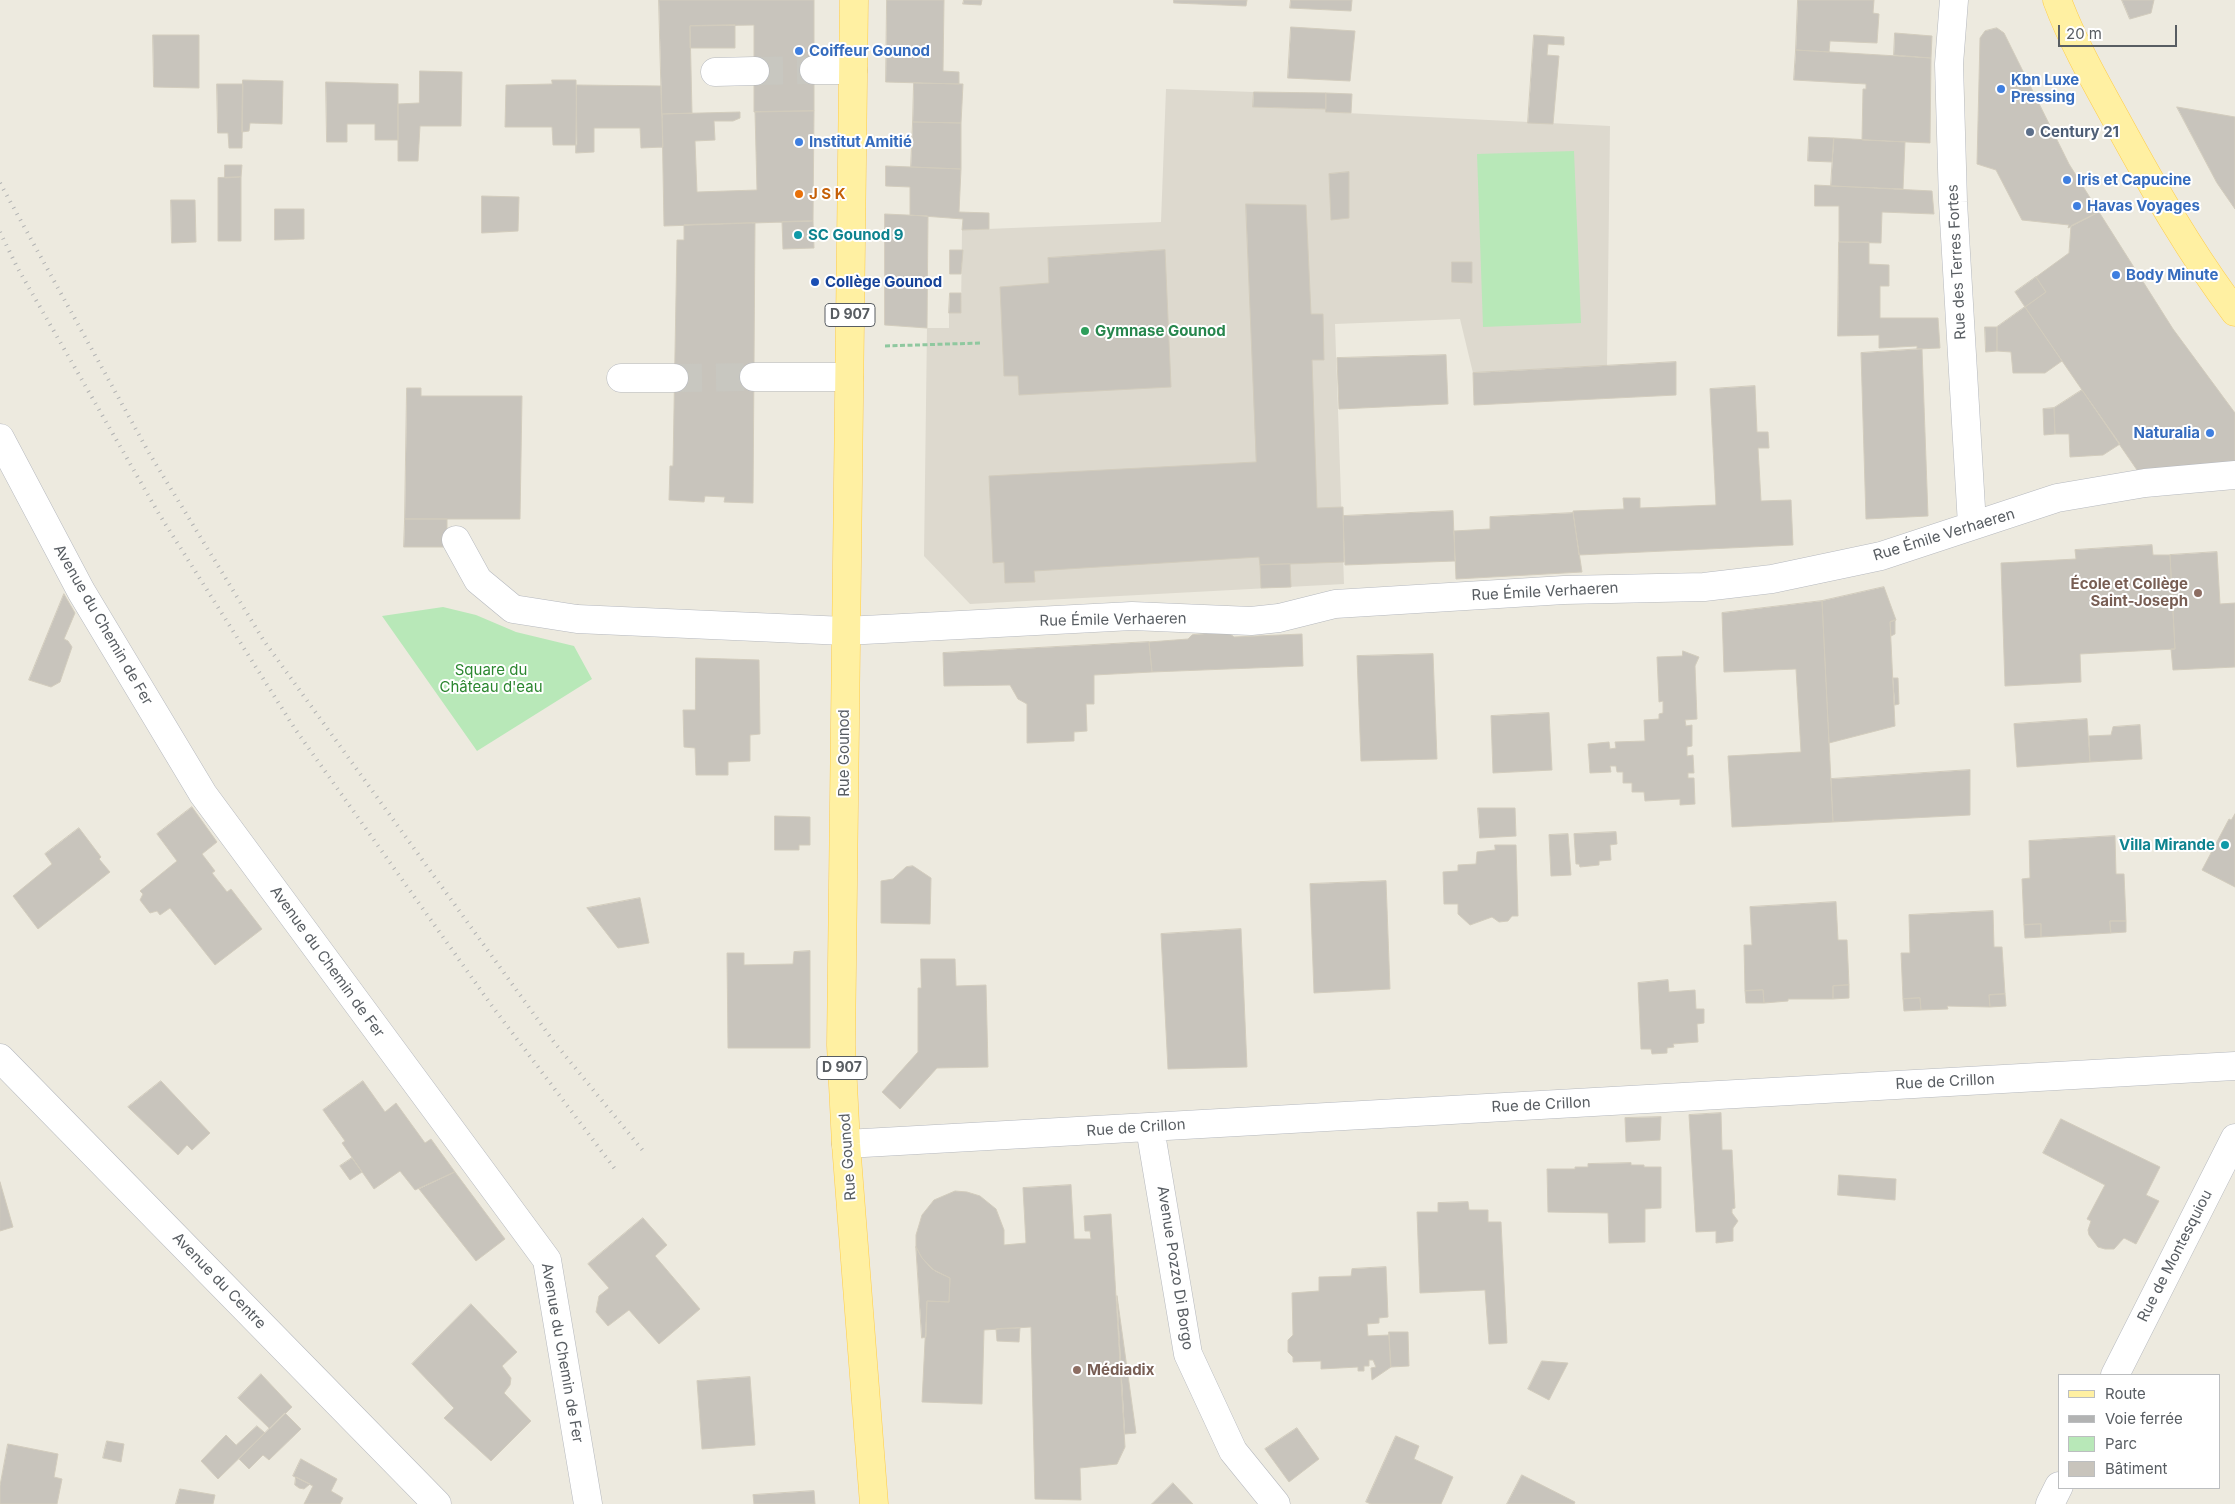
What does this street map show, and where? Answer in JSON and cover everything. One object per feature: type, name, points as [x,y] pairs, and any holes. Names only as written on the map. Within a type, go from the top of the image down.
[{"type":"main road","name":"Rue Gounod","points":[[854,0],[841,1045],[846,1144],[874,1504]]},
{"type":"main road","points":[[2056,0],[2091,74],[2165,209],[2198,262],[2235,312]]},
{"type":"street","name":"Rue des Terres Fortes","points":[[1954,0],[1949,64],[1953,202],[1972,525]]},
{"type":"street","points":[[814,70],[853,70]]},
{"type":"street","points":[[715,72],[754,71]]},
{"type":"street","points":[[754,377],[849,377]]},
{"type":"street","points":[[621,378],[674,378]]},
{"type":"street","name":"Avenue du Chemin de Fer","points":[[0,438],[81,591],[203,794],[547,1260],[588,1504]]},
{"type":"street","name":"Rue Émile Verhaeren","points":[[456,540],[478,580],[513,610],[577,619],[845,631],[1132,616],[1251,621],[1279,618],[1335,604],[1564,590],[1704,587],[1772,579],[1822,570],[1881,556],[2056,498],[2100,490],[2192,478],[2235,475]]},
{"type":"street","name":"Avenue du Centre","points":[[0,1058],[437,1504]]},
{"type":"street","name":"Rue de Crillon","points":[[846,1144],[2235,1066]]},
{"type":"street","name":"Avenue Pozzo Di Borgo","points":[[1150,1128],[1188,1354],[1233,1451],[1276,1504]]},
{"type":"street","name":"Rue de Montesquiou","points":[[2116,1374],[2235,1138]]},
{"type":"street","points":[[2050,1504],[2058,1488]]},
{"type":"path","points":[[850,347],[980,343]]},
{"type":"shaded area","points":[[1166,89],[1254,92],[1253,107],[1326,109],[1326,112],[1610,126],[1607,366],[1473,373],[1460,319],[1335,324],[1344,584],[970,604],[924,556],[927,328],[949,328],[949,313],[961,313],[962,230],[1161,222]]},
{"type":"green space","points":[[1574,151],[1581,323],[1483,327],[1477,154]]},
{"type":"green space","name":"Square du Château d'eau","points":[[443,607],[476,615],[516,632],[574,646],[592,679],[477,751],[382,616]]},
{"type":"building","points":[[659,0],[814,0],[814,111],[754,112],[754,25],[690,26],[692,113],[662,114]]},
{"type":"building","points":[[887,0],[944,0],[943,71],[959,72],[959,84],[886,82]]},
{"type":"building","points":[[964,0],[982,0],[981,5],[963,4]]},
{"type":"building","points":[[1174,0],[1247,0],[1246,6],[1174,3]]},
{"type":"building","points":[[1291,0],[1352,0],[1351,11],[1290,8]]},
{"type":"building","points":[[1798,0],[1874,0],[1873,13],[1879,14],[1877,43],[1830,41],[1829,52],[1796,50]]},
{"type":"building","points":[[2122,0],[2154,0],[2151,13],[2130,19]]},
{"type":"building","points":[[735,25],[735,48],[690,48],[690,26]]},
{"type":"building","points":[[1291,27],[1355,31],[1350,81],[1288,78]]},
{"type":"building","points":[[1997,28],[2004,33],[2069,164],[2099,212],[2068,228],[2069,225],[2022,220],[1996,170],[1977,164],[1980,38],[1985,31]]},
{"type":"building","points":[[1895,33],[1932,36],[1931,58],[1894,55]]},
{"type":"building","points":[[153,35],[199,35],[199,88],[154,87]]},
{"type":"building","points":[[1534,35],[1564,37],[1564,45],[1548,44],[1547,55],[1559,56],[1553,124],[1528,123]]},
{"type":"building","points":[[1796,50],[1931,58],[1930,143],[1862,140],[1863,89],[1866,89],[1866,84],[1794,80]]},
{"type":"building","points":[[420,71],[462,72],[461,126],[420,126],[418,161],[398,161],[398,104],[419,103]]},
{"type":"building","points":[[243,80],[283,81],[282,124],[250,123],[249,131],[242,132]]},
{"type":"building","points":[[552,80],[576,80],[577,145],[553,145],[552,127],[505,127],[506,85],[552,84]]},
{"type":"building","points":[[326,82],[398,84],[398,140],[375,140],[375,124],[347,124],[347,142],[327,142]]},
{"type":"building","points":[[914,83],[963,84],[961,123],[913,122]]},
{"type":"building","points":[[217,84],[243,84],[242,148],[229,148],[228,133],[218,133]]},
{"type":"building","points":[[577,85],[661,86],[663,147],[641,148],[640,128],[594,128],[594,152],[576,153]]},
{"type":"building","points":[[1254,92],[1326,93],[1326,109],[1253,107]]},
{"type":"building","points":[[1326,93],[1352,94],[1351,113],[1326,112]]},
{"type":"building","points":[[2177,107],[2235,117],[2235,209],[2217,183]]},
{"type":"building","points":[[814,111],[813,221],[664,226],[662,114],[740,112],[740,118],[733,121],[714,121],[715,140],[695,141],[697,192],[757,190],[755,112]]},
{"type":"building","points":[[913,122],[961,123],[961,169],[911,167]]},
{"type":"building","points":[[1809,137],[1834,138],[1832,162],[1808,161]]},
{"type":"building","points":[[1834,138],[1905,142],[1903,189],[1831,186]]},
{"type":"building","points":[[225,165],[242,165],[241,177],[225,178]]},
{"type":"building","points":[[886,166],[961,169],[959,212],[989,213],[989,229],[962,230],[963,219],[910,215],[910,187],[886,186]]},
{"type":"building","points":[[1349,172],[1349,218],[1331,220],[1329,174]]},
{"type":"building","points":[[241,177],[241,241],[218,241],[218,178]]},
{"type":"building","points":[[1815,185],[1932,191],[1934,214],[1882,212],[1881,243],[1839,242],[1839,206],[1815,206]]},
{"type":"building","points":[[482,196],[519,197],[518,231],[482,233]]},
{"type":"building","points":[[171,200],[195,200],[196,242],[172,243]]},
{"type":"building","points":[[1246,204],[1306,205],[1311,314],[1323,314],[1324,360],[1312,360],[1317,508],[1343,507],[1344,562],[1260,565],[1259,557],[1034,571],[1035,582],[1005,583],[1004,562],[993,563],[989,476],[1256,462]]},
{"type":"building","points":[[275,209],[304,209],[304,239],[275,240]]},
{"type":"building","points":[[2099,212],[2173,329],[2235,413],[2235,462],[2137,470],[2025,307],[2046,292],[2036,277],[2069,253],[2071,226]]},
{"type":"building","points":[[885,214],[928,216],[927,328],[885,325]]},
{"type":"building","name":"SC Gounod 9","points":[[813,221],[814,248],[783,249],[782,222]]},
{"type":"building","points":[[755,223],[753,503],[724,502],[725,497],[705,496],[704,502],[669,500],[670,466],[673,466],[677,240],[684,240],[684,225]]},
{"type":"building","points":[[1839,242],[1869,242],[1869,264],[1889,265],[1889,286],[1880,286],[1880,318],[1938,318],[1940,348],[1917,349],[1917,346],[1879,348],[1879,335],[1838,336]]},
{"type":"building","points":[[950,250],[963,250],[961,274],[950,274]]},
{"type":"building","name":"Gymnase Gounod","points":[[1165,250],[1171,387],[1019,395],[1018,376],[1004,376],[1000,287],[1049,283],[1048,258]]},
{"type":"building","points":[[1452,262],[1472,262],[1472,283],[1452,282]]},
{"type":"building","points":[[2036,277],[2046,292],[2025,307],[2015,292]]},
{"type":"building","points":[[950,293],[961,293],[961,313],[949,313]]},
{"type":"building","points":[[2025,307],[2062,361],[2045,373],[2013,373],[2011,352],[1997,351],[1997,327]]},
{"type":"building","points":[[1985,327],[1997,327],[1997,351],[1986,352]]},
{"type":"building","points":[[1922,349],[1928,516],[1866,519],[1861,353]]},
{"type":"building","points":[[1446,355],[1448,404],[1339,409],[1337,358]]},
{"type":"building","points":[[1676,362],[1676,395],[1474,405],[1473,373]]},
{"type":"building","points":[[1755,386],[1757,432],[1768,432],[1769,448],[1758,448],[1761,501],[1791,500],[1793,545],[1579,555],[1573,511],[1624,509],[1623,498],[1640,498],[1640,508],[1716,505],[1710,389]]},
{"type":"building","points":[[407,388],[421,388],[421,396],[522,396],[520,519],[405,519]]},
{"type":"building","points":[[2082,390],[2120,444],[2103,455],[2070,457],[2069,434],[2055,434],[2054,408]]},
{"type":"building","points":[[2054,408],[2055,434],[2044,435],[2043,409]]},
{"type":"building","points":[[1453,511],[1455,561],[1345,565],[1343,516]]},
{"type":"building","points":[[1573,513],[1582,572],[1456,579],[1454,531],[1490,529],[1490,517]]},
{"type":"building","points":[[405,519],[447,519],[447,547],[404,547]]},
{"type":"building","points":[[2152,545],[2153,555],[2170,555],[2175,649],[2080,654],[2081,682],[2005,686],[2001,563],[2076,559],[2075,550]]},
{"type":"building","points":[[2217,552],[2220,604],[2235,603],[2235,667],[2173,670],[2171,649],[2175,649],[2170,555]]},
{"type":"building","points":[[1290,564],[1291,587],[1261,588],[1260,565]]},
{"type":"building","points":[[1884,587],[1896,620],[1890,622],[1895,726],[1829,743],[1822,601]]},
{"type":"building","points":[[64,594],[75,613],[64,639],[72,647],[60,682],[51,687],[29,680]]},
{"type":"building","points":[[1822,601],[1833,822],[1732,827],[1728,756],[1801,752],[1796,669],[1724,672],[1722,613]]},
{"type":"building","points":[[1895,620],[1895,634],[1891,636],[1890,622]]},
{"type":"building","points":[[1228,632],[1234,637],[1302,634],[1303,666],[1152,672],[1149,642],[1188,639],[1192,635]]},
{"type":"building","points":[[1149,642],[1152,672],[1094,675],[1094,704],[1086,704],[1087,731],[1074,732],[1074,741],[1027,743],[1027,704],[1018,699],[1010,685],[944,686],[943,653]]},
{"type":"building","points":[[1683,651],[1699,657],[1695,666],[1697,719],[1685,720],[1686,726],[1692,725],[1692,746],[1687,747],[1687,756],[1693,755],[1694,773],[1688,773],[1688,778],[1694,778],[1695,804],[1680,805],[1680,799],[1645,801],[1644,792],[1632,792],[1632,783],[1623,783],[1623,772],[1617,772],[1616,766],[1610,766],[1611,772],[1590,773],[1588,744],[1609,742],[1610,749],[1616,748],[1615,742],[1645,741],[1644,720],[1659,719],[1659,714],[1663,713],[1663,701],[1659,702],[1657,657],[1682,656]]},
{"type":"building","points":[[1433,654],[1437,759],[1361,761],[1357,656]]},
{"type":"building","points":[[696,658],[759,660],[760,734],[750,735],[750,761],[728,762],[728,775],[696,775],[695,748],[684,747],[683,710],[695,710]]},
{"type":"building","points":[[1893,678],[1898,678],[1899,704],[1895,705]]},
{"type":"building","points":[[1549,713],[1552,770],[1493,773],[1491,716]]},
{"type":"building","points":[[2087,719],[2090,762],[2017,767],[2014,724]]},
{"type":"building","points":[[2140,725],[2142,759],[2090,762],[2089,736],[2111,735],[2113,727]]},
{"type":"building","points":[[1970,770],[1970,815],[1833,822],[1831,779]]},
{"type":"building","points":[[192,807],[217,842],[202,854],[215,871],[212,873],[227,892],[231,889],[262,929],[215,965],[170,908],[160,915],[157,911],[150,913],[140,900],[143,894],[140,891],[177,861],[157,834]]},
{"type":"building","points":[[1478,808],[1515,808],[1516,836],[1480,838]]},
{"type":"building","name":"Villa Mirande","points":[[2235,814],[2235,887],[2202,870],[2229,819],[2231,820]]},
{"type":"building","points":[[775,816],[810,817],[810,845],[799,845],[799,850],[775,850]]},
{"type":"building","points":[[79,828],[101,857],[99,859],[110,872],[38,929],[13,896],[52,864],[45,854]]},
{"type":"building","points":[[1616,832],[1617,844],[1610,845],[1611,860],[1599,861],[1599,865],[1580,867],[1579,864],[1576,864],[1574,834]]},
{"type":"building","points":[[1568,834],[1571,875],[1551,876],[1549,835]]},
{"type":"building","points":[[2115,836],[2116,874],[2124,874],[2126,921],[2110,921],[2111,933],[2041,937],[2041,924],[2024,925],[2022,879],[2030,878],[2029,841]]},
{"type":"building","points":[[1495,845],[1516,845],[1518,916],[1512,916],[1508,921],[1499,922],[1492,917],[1470,925],[1458,914],[1458,904],[1444,904],[1443,872],[1458,871],[1458,865],[1476,864],[1477,852],[1495,850]]},
{"type":"building","points":[[913,866],[931,878],[930,924],[881,923],[881,881],[893,879],[906,867]]},
{"type":"building","points":[[1386,881],[1390,989],[1314,993],[1310,884]]},
{"type":"building","points":[[640,898],[649,943],[618,948],[587,908]]},
{"type":"building","points":[[1836,902],[1838,940],[1847,940],[1849,985],[1833,986],[1833,999],[1788,999],[1788,1001],[1764,1003],[1763,990],[1745,991],[1744,945],[1752,945],[1750,907]]},
{"type":"building","points":[[1993,911],[1994,947],[2002,947],[2005,994],[1989,995],[1990,1007],[1947,1006],[1948,1009],[1921,1010],[1920,998],[1903,999],[1901,953],[1910,953],[1909,915]]},
{"type":"building","points":[[2110,921],[2126,921],[2126,932],[2111,933]]},
{"type":"building","points":[[2041,924],[2041,937],[2025,938],[2024,925]]},
{"type":"building","points":[[1241,929],[1247,1067],[1168,1069],[1161,934]]},
{"type":"building","points":[[810,951],[810,1048],[728,1048],[727,953],[744,953],[744,965],[793,964],[794,952]]},
{"type":"building","points":[[921,959],[955,959],[956,986],[986,985],[988,1067],[937,1068],[900,1109],[882,1092],[918,1052],[918,988],[921,988]]},
{"type":"building","points":[[1668,980],[1669,992],[1695,990],[1696,1009],[1704,1009],[1704,1023],[1697,1024],[1698,1042],[1673,1044],[1674,1047],[1667,1048],[1667,1053],[1652,1054],[1651,1049],[1641,1049],[1638,983]]},
{"type":"building","points":[[1849,985],[1849,998],[1833,999],[1833,986]]},
{"type":"building","points":[[1763,990],[1764,1003],[1746,1003],[1745,991]]},
{"type":"building","points":[[2005,994],[2006,1006],[1990,1007],[1989,995]]},
{"type":"building","points":[[1920,998],[1921,1010],[1904,1011],[1903,999]]},
{"type":"building","points":[[161,1081],[210,1133],[192,1150],[187,1145],[178,1155],[128,1107]]},
{"type":"building","points":[[363,1081],[385,1112],[396,1103],[425,1143],[431,1139],[455,1172],[415,1190],[400,1171],[374,1189],[342,1143],[345,1141],[323,1110]]},
{"type":"building","points":[[1721,1113],[1722,1150],[1732,1150],[1735,1208],[1732,1209],[1732,1213],[1738,1221],[1733,1228],[1733,1241],[1716,1243],[1716,1231],[1696,1232],[1689,1115]]},
{"type":"building","points":[[1661,1117],[1660,1140],[1626,1142],[1625,1118]]},
{"type":"building","points":[[2061,1119],[2160,1167],[2146,1195],[2159,1201],[2136,1244],[2124,1238],[2114,1249],[2105,1249],[2098,1247],[2089,1235],[2088,1230],[2091,1221],[2087,1219],[2105,1185],[2043,1153]]},
{"type":"building","points":[[352,1158],[362,1172],[350,1180],[340,1166]]},
{"type":"building","points":[[1631,1163],[1631,1165],[1644,1165],[1644,1167],[1661,1167],[1661,1208],[1645,1209],[1645,1242],[1609,1243],[1608,1213],[1548,1212],[1547,1169],[1575,1169],[1575,1167],[1588,1167],[1588,1164]]},
{"type":"building","points":[[455,1172],[505,1239],[476,1261],[419,1189]]},
{"type":"building","points":[[1839,1175],[1896,1179],[1895,1200],[1838,1195]]},
{"type":"building","points":[[0,1182],[13,1227],[0,1231]]},
{"type":"building","name":"Médiadix","points":[[1071,1185],[1074,1239],[1091,1239],[1090,1231],[1085,1231],[1084,1216],[1111,1214],[1125,1447],[1117,1464],[1080,1468],[1081,1500],[1035,1499],[1031,1327],[984,1330],[982,1404],[922,1402],[927,1301],[949,1302],[950,1278],[935,1271],[922,1258],[916,1247],[916,1235],[922,1215],[934,1200],[955,1191],[980,1196],[996,1209],[1004,1230],[1004,1245],[1026,1243],[1023,1188]]},
{"type":"building","points":[[1468,1202],[1469,1210],[1488,1210],[1488,1222],[1501,1222],[1507,1343],[1489,1344],[1485,1290],[1420,1293],[1417,1212],[1438,1212],[1438,1203]]},
{"type":"building","points":[[643,1218],[667,1245],[655,1256],[700,1309],[659,1344],[629,1310],[608,1326],[596,1312],[599,1296],[609,1288],[588,1264]]},
{"type":"building","points":[[916,1247],[922,1258],[932,1269],[950,1278],[949,1302],[927,1301],[926,1337],[922,1338]]},
{"type":"building","points":[[1386,1267],[1388,1317],[1379,1318],[1379,1323],[1367,1324],[1368,1336],[1389,1335],[1391,1367],[1372,1380],[1371,1368],[1376,1367],[1373,1360],[1369,1360],[1369,1366],[1364,1366],[1364,1371],[1358,1371],[1358,1367],[1321,1369],[1321,1361],[1293,1362],[1293,1357],[1288,1352],[1288,1340],[1293,1335],[1292,1293],[1319,1291],[1319,1277],[1351,1276],[1352,1269]]},
{"type":"building","points":[[1117,1296],[1136,1433],[1125,1434]]},
{"type":"building","points":[[471,1304],[517,1352],[502,1366],[511,1378],[510,1385],[504,1393],[531,1421],[491,1461],[444,1418],[454,1408],[412,1364]]},
{"type":"building","points":[[1020,1328],[1019,1342],[997,1341],[996,1329]]},
{"type":"building","points":[[1389,1332],[1408,1332],[1409,1366],[1391,1367]]},
{"type":"building","points":[[1542,1361],[1568,1363],[1549,1400],[1528,1389]]},
{"type":"building","points":[[261,1374],[292,1407],[270,1429],[238,1398]]},
{"type":"building","points":[[750,1377],[755,1445],[702,1449],[697,1381]]},
{"type":"building","points":[[285,1413],[301,1429],[269,1460],[263,1455],[249,1469],[239,1459]]},
{"type":"building","points":[[257,1426],[265,1433],[218,1479],[201,1461],[226,1435],[236,1445]]},
{"type":"building","points":[[1297,1428],[1319,1459],[1289,1482],[1265,1449]]},
{"type":"building","points":[[1396,1436],[1419,1446],[1414,1459],[1453,1477],[1441,1504],[1371,1504],[1366,1502]]},
{"type":"building","points":[[107,1441],[124,1444],[121,1462],[103,1458]]},
{"type":"building","points":[[8,1444],[58,1454],[54,1477],[62,1479],[57,1504],[0,1504],[0,1486]]},
{"type":"building","points":[[301,1459],[337,1479],[331,1491],[343,1498],[340,1504],[304,1504],[313,1486],[293,1476]]},
{"type":"building","points":[[1522,1475],[1575,1502],[1574,1504],[1507,1504]]},
{"type":"building","points":[[296,1477],[310,1484],[304,1489],[299,1488],[295,1485]]},
{"type":"building","points":[[1173,1483],[1193,1504],[1152,1504]]},
{"type":"building","points":[[180,1489],[215,1495],[213,1504],[176,1504]]},
{"type":"building","points":[[814,1491],[815,1504],[754,1504],[753,1495]]},
{"type":"tunnel","points":[[755,71],[814,70]]},
{"type":"tunnel","points":[[674,378],[754,377]]},
{"type":"railway","points":[[0,183],[149,453],[264,641],[554,1042],[644,1152]]},
{"type":"railway","points":[[0,232],[17,267],[159,514],[295,729],[492,1006],[615,1169]]},
{"type":"place","name":"Coiffeur Gounod","points":[[799,51]]},
{"type":"place","name":"Kbn Luxe Pressing","points":[[2001,89]]},
{"type":"place","name":"Century 21","points":[[2030,132]]},
{"type":"place","name":"Institut Amitié","points":[[799,142]]},
{"type":"place","name":"Iris et Capucine","points":[[2067,180]]},
{"type":"place","name":"J S K","points":[[799,194]]},
{"type":"place","name":"Havas Voyages","points":[[2077,206]]},
{"type":"place","name":"SC Gounod 9","points":[[798,235]]},
{"type":"place","name":"Body Minute","points":[[2116,275]]},
{"type":"place","name":"Collège Gounod","points":[[815,282]]},
{"type":"place","name":"Gymnase Gounod","points":[[1085,331]]},
{"type":"place","name":"Naturalia","points":[[2210,433]]},
{"type":"place","name":"École et Collège Saint-Joseph","points":[[2198,593]]},
{"type":"place","name":"Villa Mirande","points":[[2225,845]]},
{"type":"place","name":"Médiadix","points":[[1077,1370]]}]
